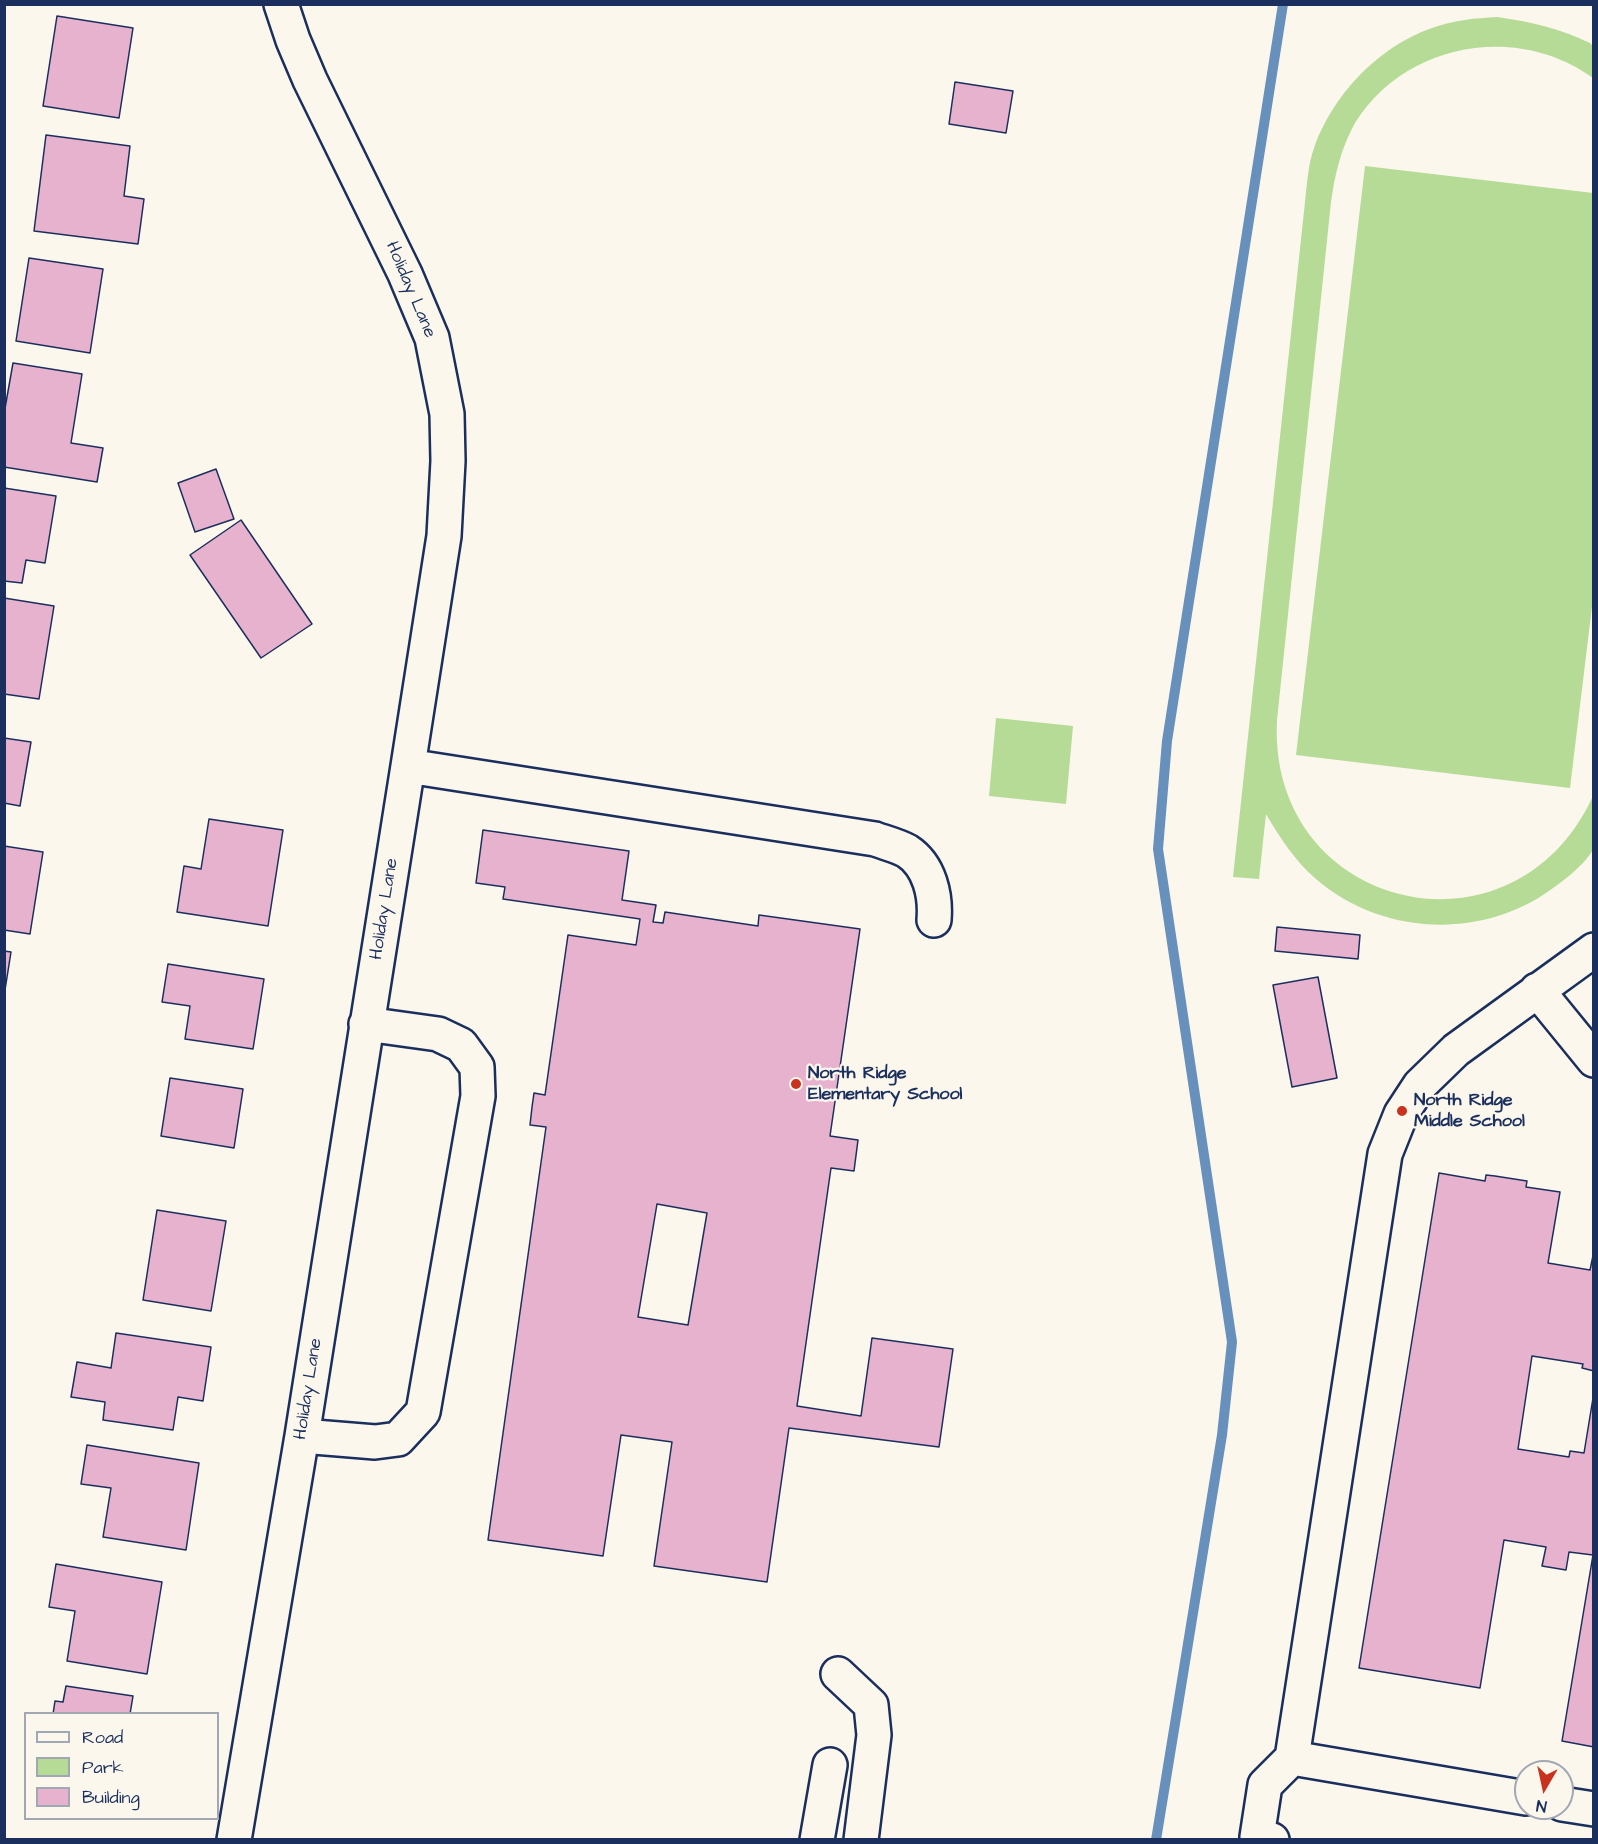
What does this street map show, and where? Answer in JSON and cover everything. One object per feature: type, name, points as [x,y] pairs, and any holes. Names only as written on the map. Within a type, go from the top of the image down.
[{"type":"street","name":"Holiday Lane","points":[[234,1839],[302,1436],[444,537],[447,461],[447,414],[432,338],[405,274],[310,80],[281,4]]},
{"type":"street","points":[[408,766],[875,839],[908,852],[927,873],[935,902],[934,921]]},
{"type":"street","points":[[1261,1839],[1265,1785],[1292,1758],[1385,1154],[1401,1114],[1420,1084],[1456,1050],[1593,950]]},
{"type":"street","points":[[1537,990],[1593,1060]]},
{"type":"street","points":[[302,1436],[375,1442],[398,1439],[423,1412],[478,1096],[477,1067],[461,1045],[438,1034],[366,1024]]},
{"type":"street","points":[[838,1674],[871,1705],[874,1735],[861,1839]]},
{"type":"street","points":[[1292,1758],[1514,1796]]},
{"type":"street","points":[[817,1839],[830,1765]]},
{"type":"street","points":[[1574,1806],[1593,1809]]},
{"type":"green space","points":[[1497,17],[1545,26],[1590,43],[1593,46],[1593,78],[1563,61],[1531,50],[1498,47],[1465,50],[1433,59],[1403,74],[1377,96],[1350,132],[1339,161],[1331,202],[1277,720],[1284,785],[1311,836],[1351,873],[1401,894],[1455,899],[1508,884],[1556,850],[1593,796],[1595,840],[1592,852],[1561,883],[1522,907],[1492,918],[1462,924],[1431,924],[1400,920],[1370,911],[1342,898],[1301,865],[1266,814],[1259,879],[1233,877],[1307,181],[1312,154],[1324,124],[1338,102],[1372,63],[1416,35],[1440,25],[1469,19]]},
{"type":"green space","points":[[1365,166],[1593,193],[1594,590],[1570,788],[1296,755]]},
{"type":"green space","points":[[996,718],[1073,726],[1066,804],[989,796]]},
{"type":"building","points":[[57,16],[133,28],[119,118],[43,106]]},
{"type":"building","points":[[955,82],[1013,91],[1006,133],[949,124]]},
{"type":"building","points":[[46,135],[130,146],[124,196],[144,199],[138,244],[34,231]]},
{"type":"building","points":[[29,258],[103,269],[90,353],[16,341]]},
{"type":"building","points":[[13,363],[82,374],[71,443],[103,448],[97,482],[4,467],[4,414]]},
{"type":"building","points":[[216,469],[234,519],[195,532],[178,483]]},
{"type":"building","points":[[4,488],[56,496],[45,563],[26,560],[22,583],[4,581]]},
{"type":"building","points":[[241,520],[312,624],[261,658],[190,555]]},
{"type":"building","points":[[4,598],[54,606],[39,699],[4,694]]},
{"type":"building","points":[[4,738],[31,742],[20,806],[4,803]]},
{"type":"building","points":[[209,819],[283,830],[268,926],[177,912],[184,866],[201,869]]},
{"type":"building","points":[[483,830],[629,851],[622,900],[656,905],[653,922],[663,923],[665,912],[758,926],[759,915],[860,929],[830,1136],[858,1140],[854,1171],[831,1168],[797,1406],[861,1416],[872,1338],[953,1349],[939,1447],[789,1428],[767,1582],[654,1566],[672,1442],[621,1435],[603,1556],[488,1540],[546,1127],[530,1125],[532,1107],[534,1093],[545,1095],[568,935],[636,945],[640,919],[503,899],[505,887],[476,883]],"holes":[[[657,1204],[707,1213],[688,1325],[638,1317]]]},
{"type":"building","points":[[4,846],[43,852],[30,934],[4,930]]},
{"type":"building","points":[[1277,927],[1360,935],[1358,959],[1275,951]]},
{"type":"building","points":[[4,951],[11,952],[5,990],[4,990]]},
{"type":"building","points":[[168,964],[264,979],[253,1049],[185,1039],[190,1006],[162,1002]]},
{"type":"building","points":[[1318,977],[1337,1078],[1292,1087],[1273,985]]},
{"type":"building","points":[[170,1078],[243,1089],[234,1148],[161,1136]]},
{"type":"building","points":[[1439,1173],[1485,1181],[1486,1175],[1527,1181],[1526,1187],[1560,1192],[1548,1263],[1590,1270],[1594,1251],[1594,1371],[1582,1368],[1583,1364],[1532,1356],[1518,1449],[1569,1457],[1570,1451],[1584,1453],[1594,1392],[1594,1747],[1562,1741],[1593,1555],[1569,1552],[1566,1570],[1542,1566],[1546,1547],[1504,1540],[1480,1688],[1359,1668]]},
{"type":"building","points":[[157,1210],[226,1221],[211,1311],[143,1300]]},
{"type":"building","points":[[116,1333],[211,1347],[203,1401],[178,1397],[173,1430],[103,1420],[105,1402],[71,1397],[77,1362],[111,1368]]},
{"type":"building","points":[[87,1445],[199,1463],[186,1550],[103,1537],[111,1488],[81,1484]]},
{"type":"building","points":[[56,1564],[162,1582],[147,1674],[67,1661],[75,1611],[49,1607]]},
{"type":"building","points":[[66,1686],[133,1696],[130,1712],[53,1712],[55,1701],[63,1702]]},
{"type":"waterway","points":[[1156,1840],[1222,1435],[1232,1342],[1158,849],[1167,741],[1283,4]]},
{"type":"place","name":"North Ridge Elementary School","points":[[796,1084]]},
{"type":"place","name":"North Ridge Middle School","points":[[1402,1111]]}]
